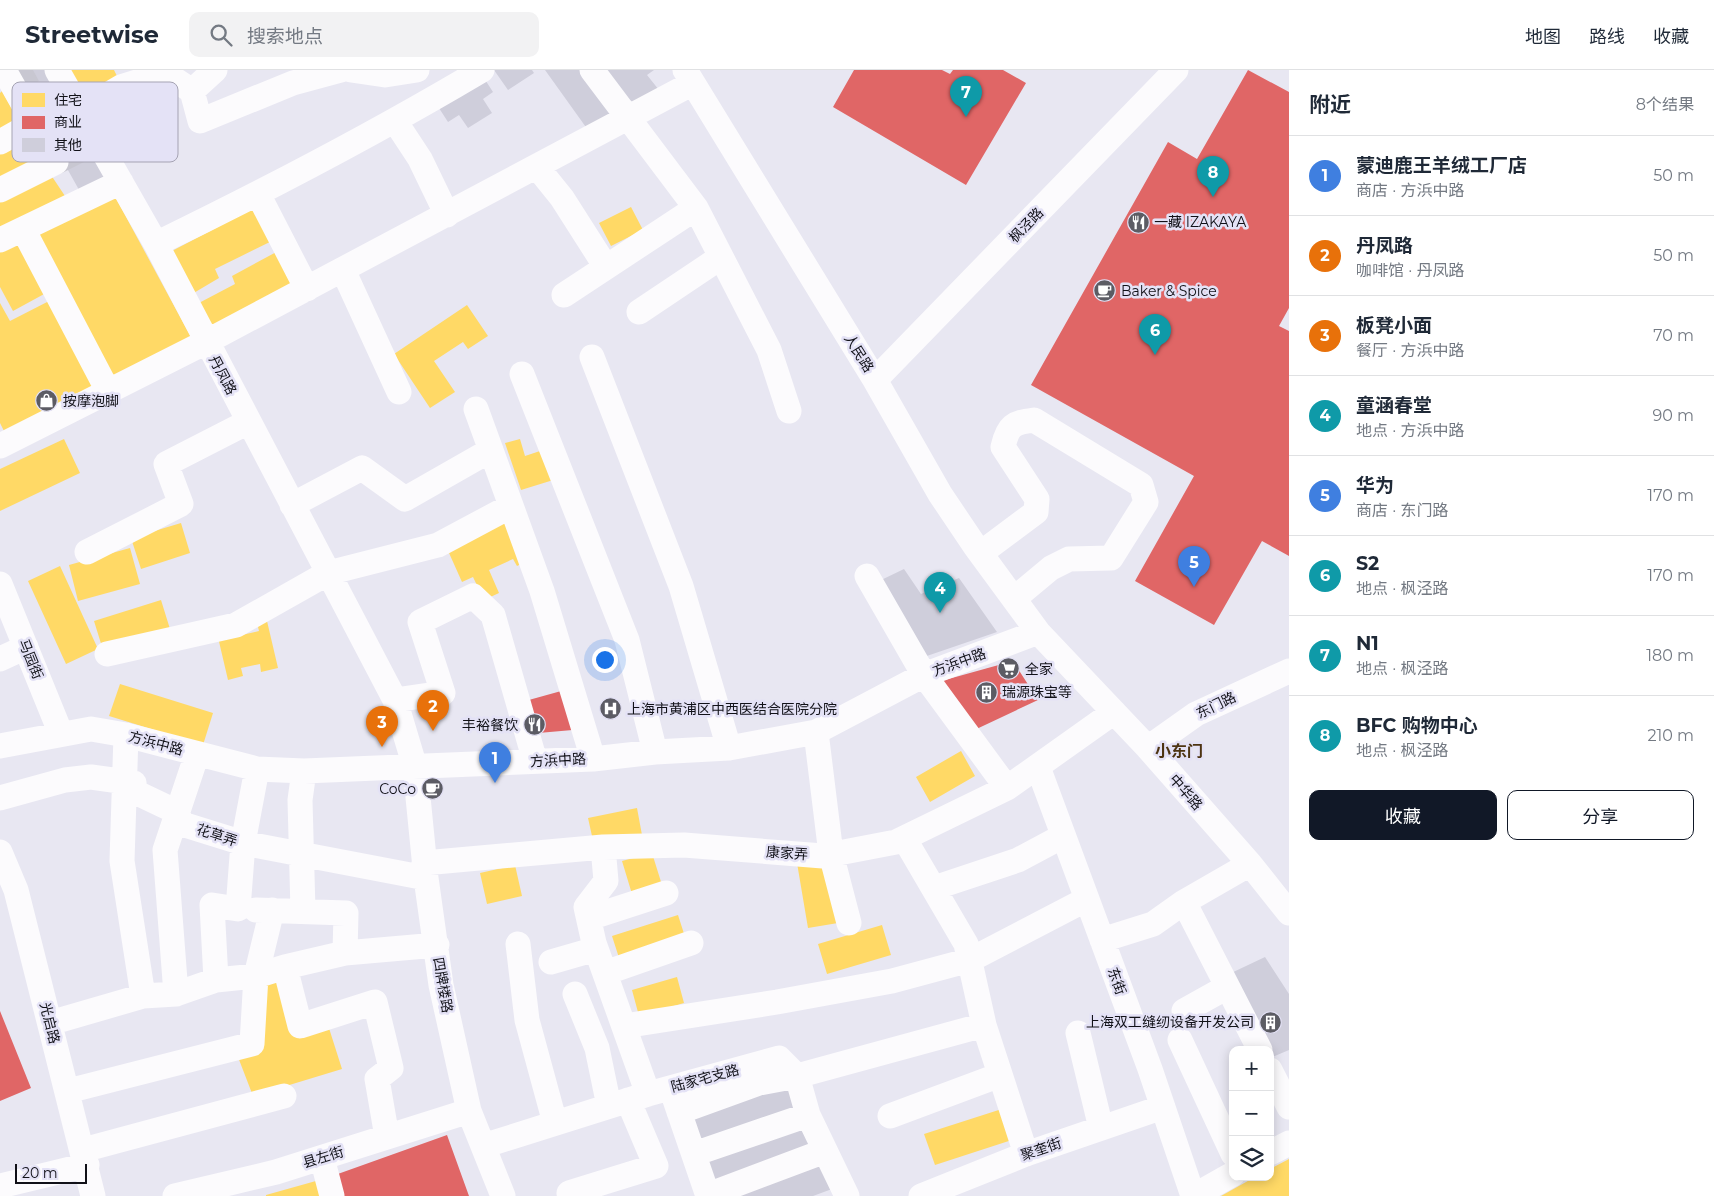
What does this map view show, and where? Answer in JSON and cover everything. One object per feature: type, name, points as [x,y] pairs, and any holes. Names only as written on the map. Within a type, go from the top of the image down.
[{"type":"street","name":"丹凤路","points":[[57,70],[64,82]]},
{"type":"street","points":[[192,91],[215,70]]},
{"type":"street","points":[[137,82],[165,73],[192,91],[200,121],[293,83],[341,70]]},
{"type":"street","points":[[350,70],[385,75],[417,70]]},
{"type":"street","points":[[156,244],[258,194],[395,121],[482,70]]},
{"type":"street","points":[[592,70],[627,119],[696,208],[769,350],[789,411]]},
{"type":"street","name":"枫泾路","points":[[875,380],[1176,70]]},
{"type":"street","points":[[1,444],[206,342],[538,167],[627,119],[689,77]]},
{"type":"street","name":"人民路","points":[[689,77],[875,380],[940,494],[1038,632]]},
{"type":"street","points":[[5,80],[12,90]]},
{"type":"street","points":[[395,121],[420,159],[447,215]]},
{"type":"street","points":[[0,142],[12,135]]},
{"type":"street","points":[[0,190],[56,162]]},
{"type":"street","name":"丹凤路","points":[[109,162],[156,244],[395,700],[415,767]]},
{"type":"street","points":[[538,167],[562,198],[606,267]]},
{"type":"street","points":[[0,240],[121,182]]},
{"type":"street","points":[[258,194],[307,289]]},
{"type":"street","points":[[564,295],[696,208]]},
{"type":"street","points":[[23,229],[108,391]]},
{"type":"street","points":[[639,312],[721,257]]},
{"type":"street","points":[[343,270],[399,392]]},
{"type":"street","points":[[592,357],[681,586],[730,748]]},
{"type":"street","points":[[522,374],[627,640],[655,752]]},
{"type":"street","points":[[476,409],[542,591],[593,759]]},
{"type":"street","points":[[981,553],[1036,512],[1037,499],[1003,447],[1006,433],[1016,422],[1034,420],[1141,484],[1146,502],[1111,558],[1069,559],[1051,568],[1015,598]]},
{"type":"street","points":[[87,552],[181,504],[166,464],[248,422]]},
{"type":"street","points":[[292,505],[362,468],[405,499],[491,450]]},
{"type":"street","points":[[107,654],[236,625],[328,573],[438,545],[511,506]]},
{"type":"street","points":[[867,576],[924,675],[1007,788]]},
{"type":"street","name":"马园街","points":[[0,584],[61,734]]},
{"type":"street","points":[[395,700],[443,693],[420,622],[473,596],[493,615],[535,762]]},
{"type":"street","name":"方浜中路","points":[[0,746],[91,729],[126,735],[257,769],[304,771],[593,759],[655,752],[730,748],[816,732],[924,675],[1038,632]]},
{"type":"street","name":"中华路","points":[[1038,632],[1148,748],[1250,864],[1289,912]]},
{"type":"street","points":[[0,659],[26,646]]},
{"type":"street","name":"东门路","points":[[1148,748],[1196,714],[1289,671]]},
{"type":"street","name":"康家弄","points":[[425,870],[603,847],[684,845],[823,856],[896,842],[1007,788],[1114,712]]},
{"type":"street","points":[[816,732],[831,854],[849,923]]},
{"type":"street","points":[[126,735],[122,861],[143,996]]},
{"type":"street","points":[[176,994],[165,850],[196,754]]},
{"type":"street","name":"四牌楼路","points":[[415,767],[425,870],[441,985],[469,1111],[503,1196]]},
{"type":"street","name":"东街","points":[[1038,767],[1194,1196]]},
{"type":"street","points":[[238,909],[242,843],[257,769]]},
{"type":"street","points":[[303,911],[300,800],[304,771]]},
{"type":"street","points":[[0,798],[65,780],[91,777],[125,782]]},
{"type":"street","name":"花草弄","points":[[125,782],[134,783],[135,792],[177,812],[182,824],[242,843],[425,870]]},
{"type":"street","points":[[934,888],[1018,860],[1063,836]]},
{"type":"street","points":[[904,838],[966,944],[984,1025],[1026,1154]]},
{"type":"street","points":[[570,1196],[569,1193],[624,1186],[656,1166],[624,1026],[596,949],[586,907],[606,881],[603,847]]},
{"type":"street","name":"光启路","points":[[0,852],[16,890],[85,1158],[93,1196]]},
{"type":"street","points":[[1102,940],[1153,924],[1184,902],[1250,864]]},
{"type":"street","points":[[589,918],[666,893]]},
{"type":"street","points":[[624,1026],[892,981],[970,960],[1087,899]]},
{"type":"street","points":[[1184,902],[1258,1046]]},
{"type":"street","points":[[216,980],[212,905],[238,909],[346,913],[345,953]]},
{"type":"street","points":[[68,1092],[252,1044],[256,976],[272,910]]},
{"type":"street","points":[[604,973],[692,943]]},
{"type":"street","points":[[518,944],[527,1020],[554,1123]]},
{"type":"street","points":[[50,1023],[143,996],[176,994],[216,980],[256,976],[286,966],[345,953],[436,946]]},
{"type":"street","points":[[552,962],[596,949]]},
{"type":"street","points":[[286,966],[300,1026],[375,1002],[391,1068],[377,1079],[387,1137]]},
{"type":"street","points":[[1184,1011],[1228,988]]},
{"type":"street","points":[[575,994],[597,1048],[639,1097],[679,1112],[759,1083],[798,1076],[984,1025]]},
{"type":"street","points":[[1078,1033],[1101,1128]]},
{"type":"street","points":[[1180,1040],[1229,1145]]},
{"type":"street","name":"陆家宅支路","points":[[483,1146],[639,1097],[780,1058],[798,1076]]},
{"type":"street","points":[[890,1116],[1000,1075]]},
{"type":"street","points":[[798,1076],[808,1115],[824,1151],[837,1193]]},
{"type":"street","points":[[1274,1078],[1289,1107]]},
{"type":"street","points":[[0,1186],[284,1096]]},
{"type":"street","name":"聚奎街","points":[[921,1196],[1026,1154],[1163,1107]]},
{"type":"street","name":"县左街","points":[[175,1196],[276,1172],[469,1111]]},
{"type":"street","points":[[679,1112],[708,1195],[824,1151]]},
{"type":"street","points":[[694,1154],[808,1115]]},
{"type":"street","points":[[1274,1152],[1289,1143]]},
{"type":"street","points":[[322,1158],[332,1196]]},
{"type":"street","points":[[1194,1196],[1229,1176]]},
{"type":"building: 住宅","points":[[65,70],[114,70],[119,80],[116,82],[72,82]]},
{"type":"building: 住宅","points":[[2,91],[12,109],[12,130],[0,136],[0,93]]},
{"type":"building: 住宅","points":[[12,143],[12,162],[45,162],[0,186],[0,150]]},
{"type":"building: 住宅","points":[[51,175],[65,196],[0,230],[0,202]]},
{"type":"building: 住宅","points":[[112,191],[192,339],[113,382],[33,234]]},
{"type":"building: 住宅","points":[[256,207],[274,240],[215,269],[219,278],[192,294],[170,252]]},
{"type":"building: 住宅","points":[[631,207],[643,230],[611,246],[599,223]]},
{"type":"building: 住宅","points":[[18,242],[46,293],[13,311],[0,287],[0,252]]},
{"type":"building: 住宅","points":[[280,250],[298,286],[211,328],[197,304],[235,284],[232,276]]},
{"type":"building: 住宅","points":[[51,300],[96,388],[5,433],[0,423],[0,303],[10,321]]},
{"type":"building: 住宅","points":[[467,305],[488,336],[468,349],[463,342],[434,361],[455,392],[430,408],[394,354]]},
{"type":"building: 住宅","points":[[64,439],[80,473],[0,511],[0,469]]},
{"type":"building: 住宅","points":[[520,439],[525,456],[540,451],[563,477],[521,490],[505,443]]},
{"type":"building: 住宅","points":[[517,512],[538,556],[517,566],[513,559],[489,570],[499,593],[484,600],[473,577],[462,582],[445,544]]},
{"type":"building: 住宅","points":[[181,523],[190,553],[141,569],[131,538]]},
{"type":"building: 住宅","points":[[130,548],[140,584],[78,601],[69,565]]},
{"type":"building: 住宅","points":[[60,566],[98,649],[66,664],[28,581]]},
{"type":"building: 住宅","points":[[161,600],[170,629],[103,650],[94,621]]},
{"type":"building: 住宅","points":[[267,621],[278,668],[261,672],[260,664],[241,668],[243,676],[228,680],[217,633],[233,637],[259,631],[257,623]]},
{"type":"building: 住宅","points":[[120,684],[213,713],[203,745],[109,716]]},
{"type":"building: 住宅","points":[[961,751],[975,776],[930,802],[916,777]]},
{"type":"building: 住宅","points":[[637,808],[642,835],[594,845],[588,818]]},
{"type":"building: 住宅","points":[[652,853],[662,885],[632,894],[622,861]]},
{"type":"building: 住宅","points":[[827,858],[838,923],[808,928],[797,863]]},
{"type":"building: 住宅","points":[[515,865],[522,896],[487,904],[480,873]]},
{"type":"building: 住宅","points":[[678,915],[687,943],[621,964],[612,936]]},
{"type":"building: 住宅","points":[[882,925],[891,955],[827,974],[818,944]]},
{"type":"building: 住宅","points":[[677,977],[684,1003],[639,1016],[632,990]]},
{"type":"building: 住宅","points":[[281,978],[296,1036],[328,1025],[342,1069],[253,1096],[238,1057],[262,982]]},
{"type":"building: 住宅","points":[[1008,1107],[1018,1138],[935,1165],[924,1134]]},
{"type":"building: 住宅","points":[[1289,1159],[1289,1196],[1221,1196],[1248,1181],[1274,1181],[1274,1167]]},
{"type":"building: 住宅","points":[[323,1179],[328,1196],[266,1196],[266,1195]]},
{"type":"building: 商业","points":[[854,70],[942,70],[950,74],[953,70],[1003,70],[1026,83],[966,185],[833,107]]},
{"type":"building: 商业","points":[[1248,70],[1289,92],[1289,308],[1279,326],[1289,331],[1289,556],[1262,541],[1214,625],[1135,581],[1194,476],[1031,385],[1168,142],[1197,159]]},
{"type":"building: 商业","name":"瑞源珠宝等","points":[[1013,661],[1038,700],[968,733],[934,683]]},
{"type":"building: 商业","points":[[572,688],[584,729],[527,734],[518,703]]},
{"type":"building: 商业","points":[[0,1011],[31,1088],[0,1101]]},
{"type":"building: 商业","points":[[447,1135],[469,1196],[343,1196],[335,1175]]},
{"type":"building: 其他","points":[[12,70],[45,70],[52,82],[19,82]]},
{"type":"building: 其他","points":[[494,70],[532,70],[534,73],[508,90]]},
{"type":"building: 其他","points":[[545,70],[586,70],[620,117],[593,137]]},
{"type":"building: 其他","points":[[599,70],[654,70],[647,75],[659,90],[632,112]]},
{"type":"building: 其他","points":[[482,75],[493,92],[483,99],[492,113],[468,128],[459,115],[448,122],[437,105]]},
{"type":"building: 其他","points":[[63,162],[96,162],[108,183],[83,197]]},
{"type":"building: 其他","points":[[904,569],[921,594],[959,578],[997,632],[921,658],[877,582]]},
{"type":"building: 其他","name":"上海双工缝纫设备开发公司","points":[[1265,957],[1289,994],[1289,1050],[1274,1056],[1274,1046],[1268,1046],[1227,975]]},
{"type":"building: 其他","points":[[787,1083],[797,1112],[701,1146],[691,1118]]},
{"type":"building: 其他","points":[[803,1118],[815,1152],[717,1186],[705,1152]]},
{"type":"building: 其他","points":[[820,1156],[832,1189],[813,1196],[715,1196]]},
{"type":"tunnel","points":[[11,82],[33,70]]},
{"type":"place","name":"N1","points":[[966,117]]},
{"type":"place","name":"BFC 购物中心","points":[[1213,197]]},
{"type":"place","name":"一藏 IZAKAYA","points":[[1138,222]]},
{"type":"place","name":"Baker & Spice","points":[[1105,291]]},
{"type":"place","name":"S2","points":[[1155,355]]},
{"type":"place","name":"按摩泡脚","points":[[47,401]]},
{"type":"place","name":"华为","points":[[1194,587]]},
{"type":"place","name":"童涵春堂","points":[[940,613]]},
{"type":"place","name":"全家","points":[[1009,669]]},
{"type":"place","name":"瑞源珠宝等","points":[[986,692]]},
{"type":"place","name":"上海市黄浦区中西医结合医院分院","points":[[611,709]]},
{"type":"place","name":"丰裕餐饮","points":[[534,725]]},
{"type":"place","name":"丹凤路","points":[[433,731]]},
{"type":"place","name":"板凳小面","points":[[382,747]]},
{"type":"place","name":"蒙迪鹿王羊绒工厂店","points":[[495,783]]},
{"type":"place","name":"CoCo","points":[[432,789]]},
{"type":"place","name":"上海双工缝纫设备开发公司","points":[[1270,1022]]},
{"type":"district","name":"小东门","points":[[1179,751]]}]
